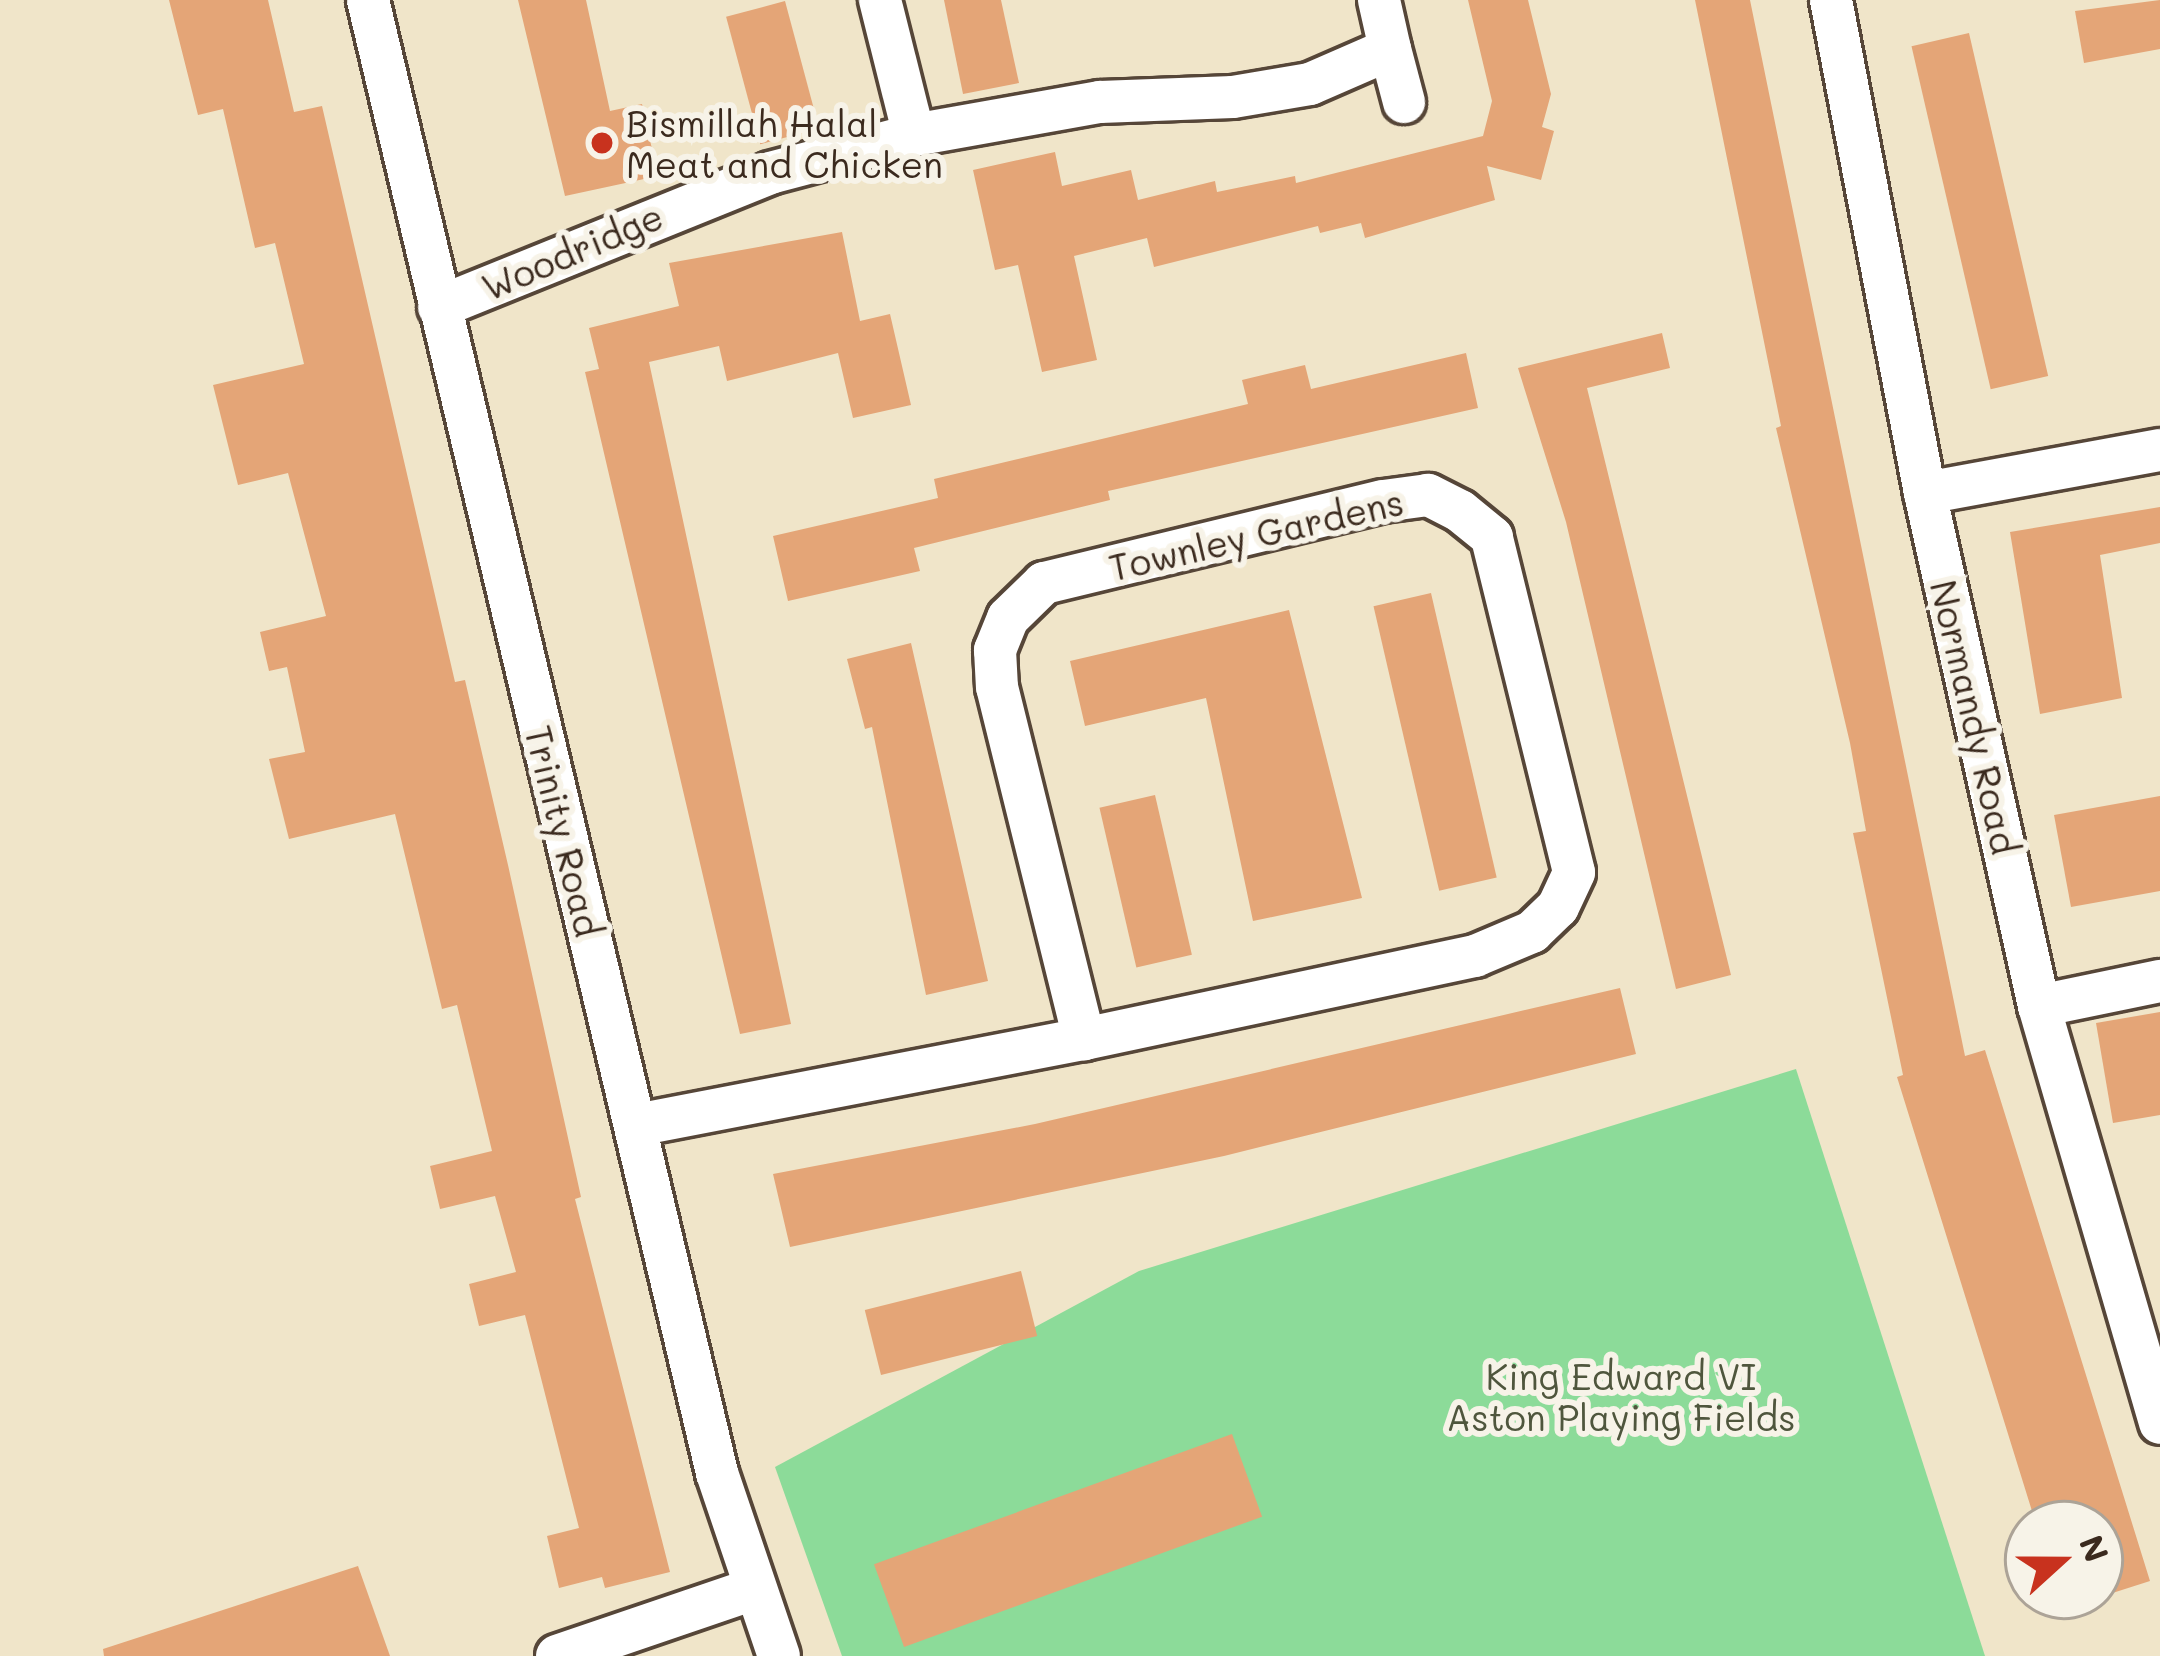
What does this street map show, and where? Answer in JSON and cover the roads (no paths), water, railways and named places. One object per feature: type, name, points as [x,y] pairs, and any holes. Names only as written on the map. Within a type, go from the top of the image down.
[{"type":"street","name":"Trinity Road","points":[[368,0],[718,1473],[778,1656]]},
{"type":"street","points":[[880,0],[914,135]]},
{"type":"street","points":[[1379,0],[1404,102]]},
{"type":"street","name":"Normandy Road","points":[[1831,0],[1925,493],[2039,1006],[2160,1423]]},
{"type":"street","name":"Woodridge","points":[[439,307],[770,173],[914,135],[1100,102],[1233,97],[1310,84],[1390,49]]},
{"type":"street","points":[[1925,493],[2160,450]]},
{"type":"street","name":"Townley Gardens","points":[[637,1125],[1084,1039],[1475,956],[1532,932],[1558,907],[1574,872],[1492,537],[1460,511],[1428,495],[1383,501],[1044,583],[1008,618],[995,650],[997,687],[1084,1039]]},
{"type":"street","points":[[2039,1006],[2160,981]]},
{"type":"street","points":[[557,1656],[754,1589]]},
{"type":"place","name":"Bismillah Halal Meat and Chicken","points":[[602,143]]},
{"type":"park label","name":"King Edward VI Aston Playing Fields","points":[[1621,1396]]}]
